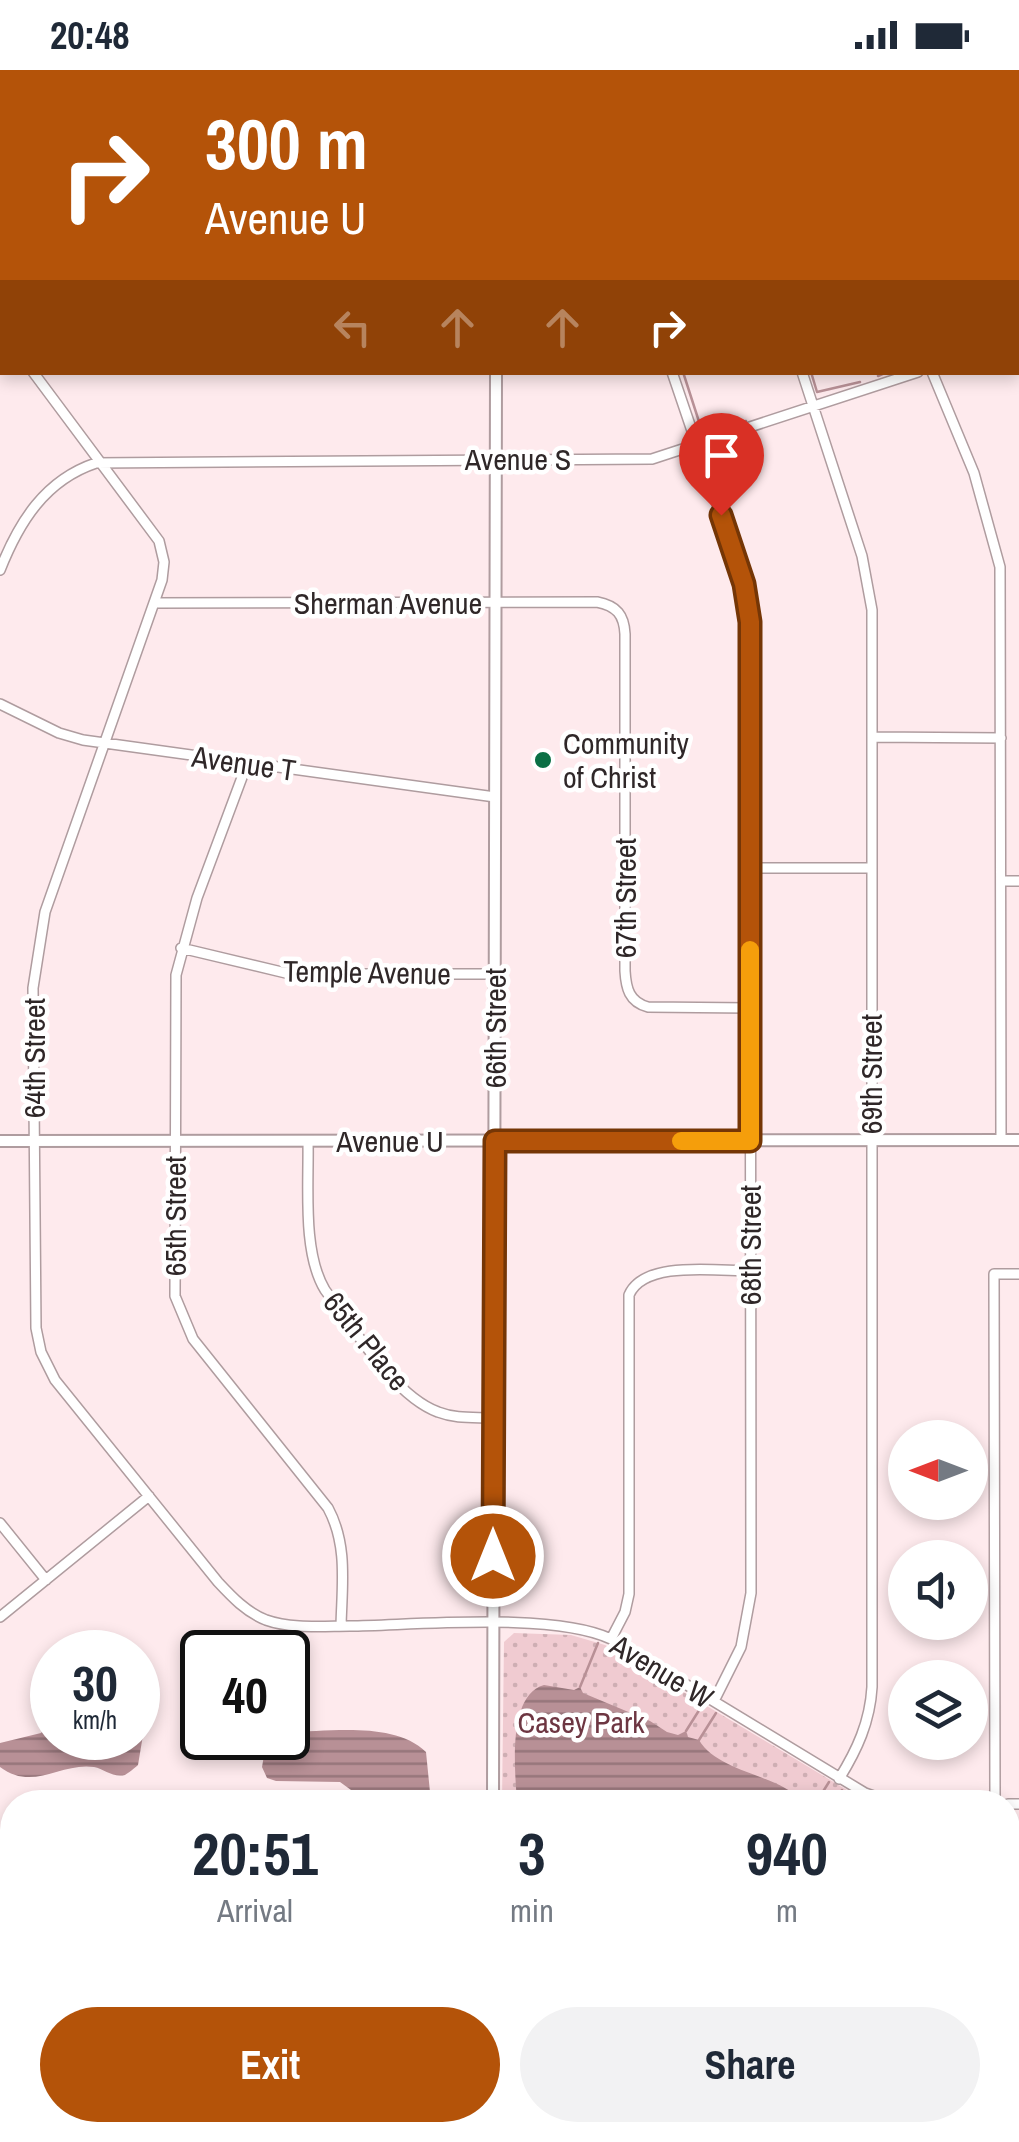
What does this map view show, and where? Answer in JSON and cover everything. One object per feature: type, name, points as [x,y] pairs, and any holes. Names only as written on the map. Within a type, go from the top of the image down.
[{"type":"street","name":"64th Street","points":[[35,375],[162,548],[162,580],[39,936],[33,988],[36,1328],[41,1352],[56,1380],[149,1496]]},
{"type":"street","name":"66th Street","points":[[493,1790],[496,375]]},
{"type":"street","name":"68th Street","points":[[673,375],[744,584],[749,610],[750,1609],[737,1658],[714,1701]]},
{"type":"street","name":"69th Street","points":[[803,375],[869,582],[872,610],[872,1687],[860,1742],[839,1779]]},
{"type":"street","name":"Avenue S","points":[[103,463],[637,460],[668,456],[909,375]]},
{"type":"street","points":[[933,375],[974,473],[1000,567],[1001,1140]]},
{"type":"street","points":[[0,570],[29,511],[44,493],[80,468],[103,463]]},
{"type":"street","name":"Sherman Avenue","points":[[154,604],[597,602],[620,612]]},
{"type":"street","name":"67th Street","points":[[620,612],[625,634],[626,983],[636,1002],[656,1008],[749,1008]]},
{"type":"street","name":"Avenue T","points":[[0,704],[59,733],[105,744],[495,796]]},
{"type":"street","points":[[872,737],[1002,738]]},
{"type":"street","name":"65th Street","points":[[247,764],[176,975],[175,1296],[193,1339],[336,1523],[342,1538],[341,1626]]},
{"type":"street","points":[[750,868],[872,868]]},
{"type":"street","points":[[1001,881],[1019,880]]},
{"type":"street","name":"Temple Avenue","points":[[182,948],[290,974],[496,974]]},
{"type":"street","name":"Avenue U","points":[[0,1141],[1019,1140]]},
{"type":"street","name":"65th Place","points":[[308,1141],[311,1244],[325,1290],[398,1384],[416,1401],[454,1417],[493,1418]]},
{"type":"street","points":[[611,1638],[628,1594],[628,1305],[632,1287],[640,1278],[663,1272],[750,1271]]},
{"type":"street","points":[[996,1790],[994,1274],[1019,1274]]},
{"type":"street","points":[[0,1618],[149,1496]]},
{"type":"street","name":"Avenue W","points":[[149,1496],[236,1602],[267,1620],[341,1626],[566,1626],[611,1638],[863,1790]]},
{"type":"street","points":[[0,1523],[46,1580]]},
{"type":"green space","name":"Casey Park","points":[[514,1633],[571,1635],[605,1645],[847,1790],[502,1790],[504,1642]]},
{"type":"shaded area","points":[[544,1685],[574,1690],[580,1687],[583,1693],[667,1732],[678,1735],[686,1731],[688,1737],[699,1740],[723,1761],[788,1790],[516,1790],[516,1736],[524,1703]]},
{"type":"shaded area","points":[[310,1731],[379,1732],[413,1742],[426,1752],[430,1790],[351,1790],[340,1782],[276,1781],[267,1778],[263,1760],[310,1760]]},
{"type":"shaded area","points":[[30,1736],[30,1760],[139,1760],[125,1775],[82,1767],[24,1777],[0,1767],[0,1743]]},
{"type":"waterway","points":[[684,375],[703,434],[746,421]]},
{"type":"waterway","points":[[812,375],[817,392],[860,382]]},
{"type":"waterway","points":[[580,1687],[598,1643]]},
{"type":"waterway","points":[[686,1731],[703,1704]]},
{"type":"waterway","points":[[699,1740],[716,1713]]},
{"type":"waterway","points":[[824,1790],[829,1782]]},
{"type":"slow traffic","points":[[681,1141],[750,1141],[750,950]]},
{"type":"place","name":"Community of Christ","points":[[543,760]]},
{"type":"route","points":[[493,1556],[495,1141],[750,1141],[750,622],[744,584],[721,515]]}]
